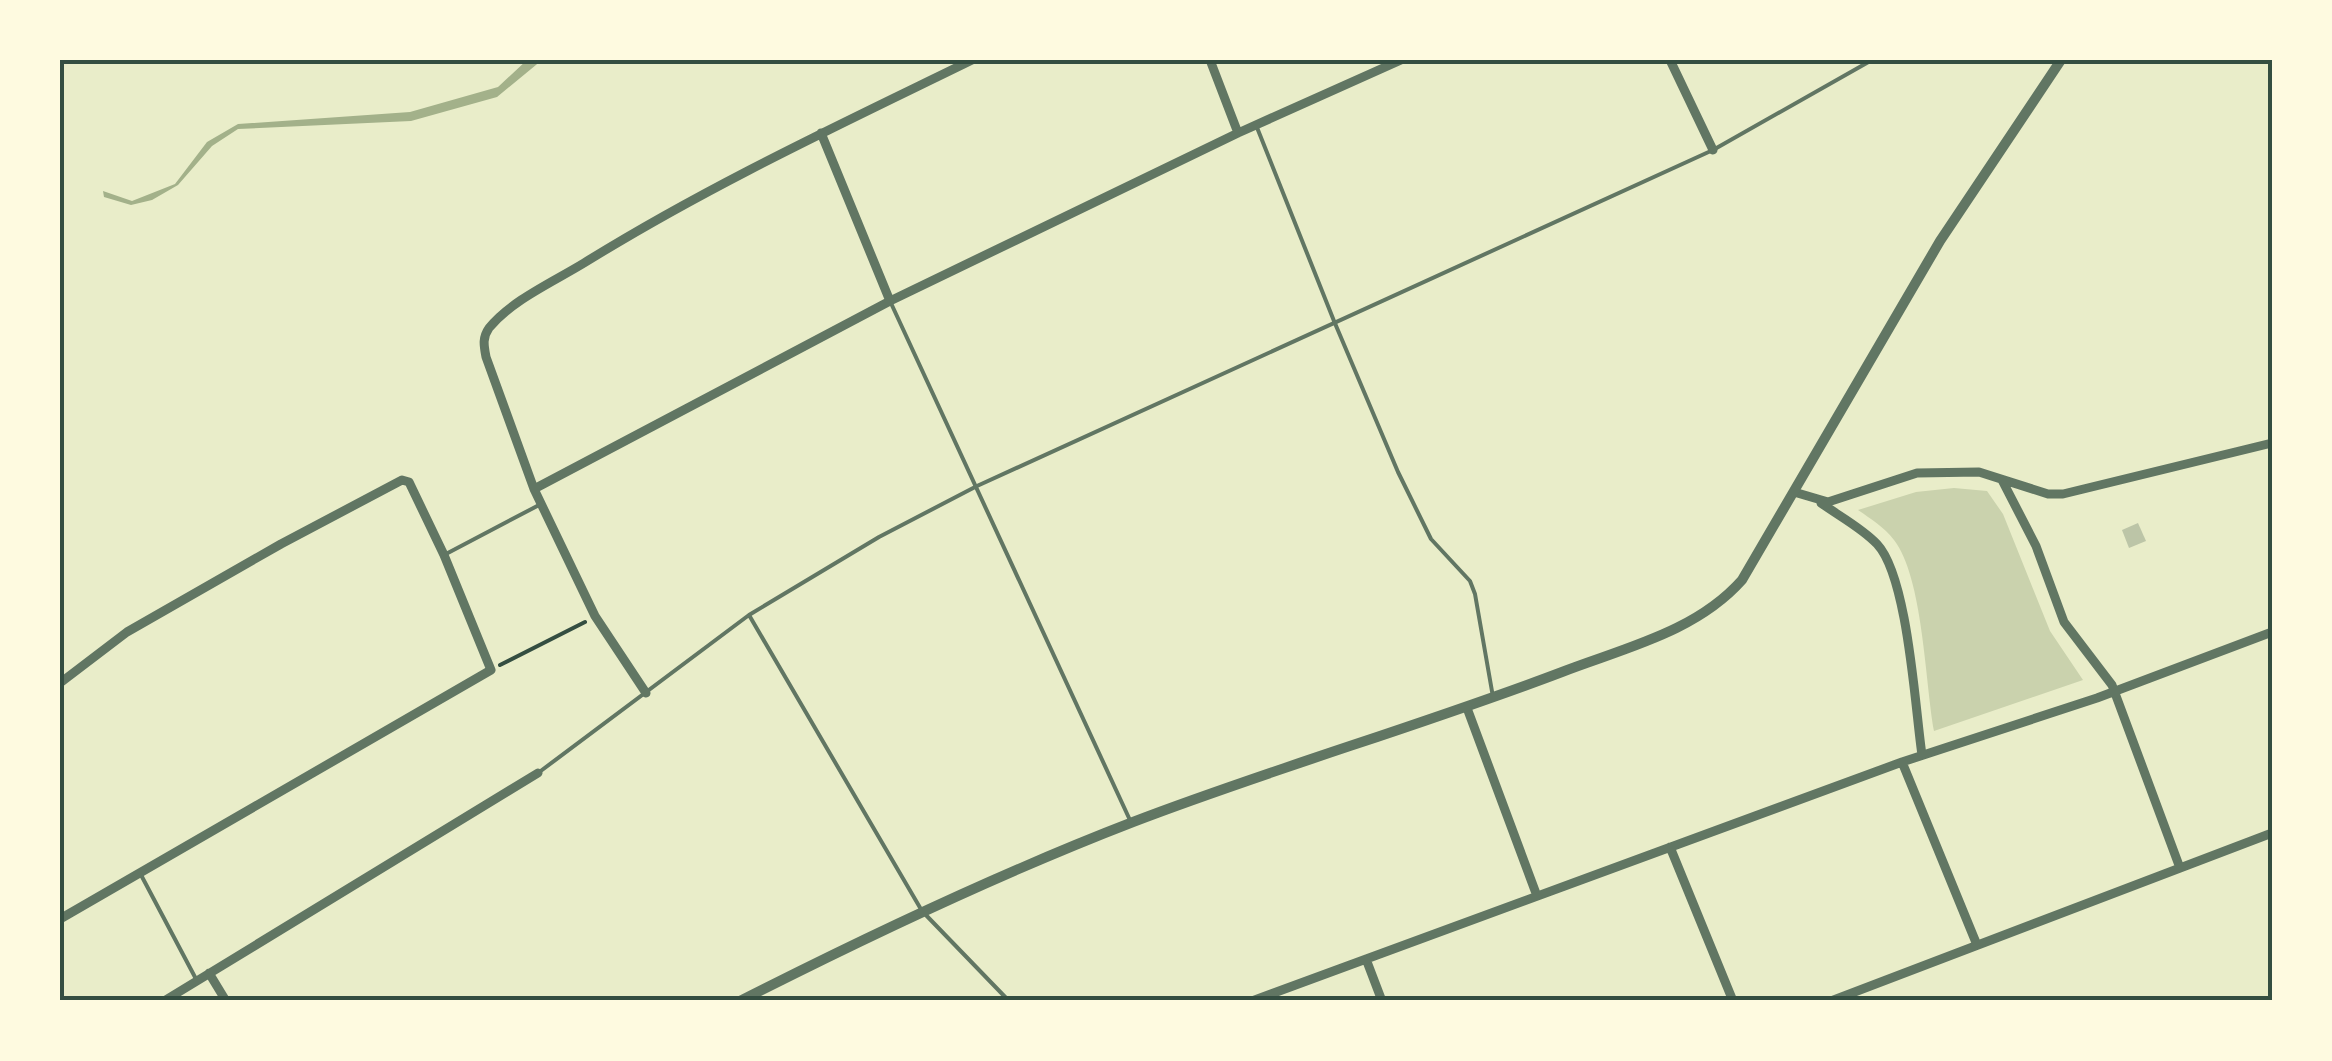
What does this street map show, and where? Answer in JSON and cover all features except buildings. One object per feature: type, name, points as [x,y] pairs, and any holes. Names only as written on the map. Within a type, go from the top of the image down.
[{"type":"street","points":[[646,693],[595,616],[534,489],[486,357],[483,342],[488,330],[518,304],[619,242],[821,133],[972,60]]},
{"type":"street","points":[[1210,60],[1238,133]]},
{"type":"street","points":[[534,489],[890,301],[1238,133],[1401,60]]},
{"type":"street","points":[[1670,60],[1713,150]]},
{"type":"street","points":[[740,1001],[922,912],[1131,822],[1466,708],[1670,631],[1728,596],[1742,580],[1940,241],[2061,60]]},
{"type":"street","points":[[821,133],[890,301]]},
{"type":"street","points":[[1819,501],[1837,501],[1917,473],[1978,472],[2048,494],[2062,494],[2272,443]]},
{"type":"street","points":[[2002,480],[2036,546],[2064,622],[2114,691],[2180,868]]},
{"type":"street","points":[[60,683],[126,632],[394,482],[409,482],[492,670],[60,919]]},
{"type":"street","points":[[1794,492],[1819,501],[1878,545],[1892,570],[1902,609],[1922,755]]},
{"type":"street","points":[[1252,1001],[1902,762],[2114,691],[2272,632]]},
{"type":"street","points":[[1466,708],[1538,896]]},
{"type":"street","points":[[1902,762],[1977,945]]},
{"type":"street","points":[[164,1001],[538,774]]},
{"type":"street","points":[[1831,1001],[2272,833]]},
{"type":"street","points":[[1670,847],[1733,1001]]},
{"type":"street","points":[[1366,959],[1382,1001]]},
{"type":"street","points":[[209,974],[226,1001]]},
{"type":"lane","points":[[538,774],[749,615],[879,538],[977,486],[1713,150],[1872,60]]},
{"type":"lane","points":[[1256,125],[1398,472],[1432,539],[1470,581],[1493,698]]},
{"type":"lane","points":[[890,301],[1131,822]]},
{"type":"lane","points":[[444,555],[541,504]]},
{"type":"lane","points":[[749,615],[922,912],[1009,1001]]},
{"type":"lane","points":[[140,873],[197,980]]},
{"type":"path","points":[[492,670],[595,616]]},
{"type":"shaded area","points":[[527,60],[542,60],[497,97],[411,121],[238,129],[212,146],[178,185],[152,200],[131,205],[104,197],[103,191],[132,201],[175,184],[207,142],[238,124],[410,112],[498,87]]},
{"type":"shaded area","points":[[1954,488],[1987,491],[2003,514],[2050,631],[2083,680],[1934,731],[1922,631],[1904,557],[1882,527],[1858,510],[1916,492]]}]
